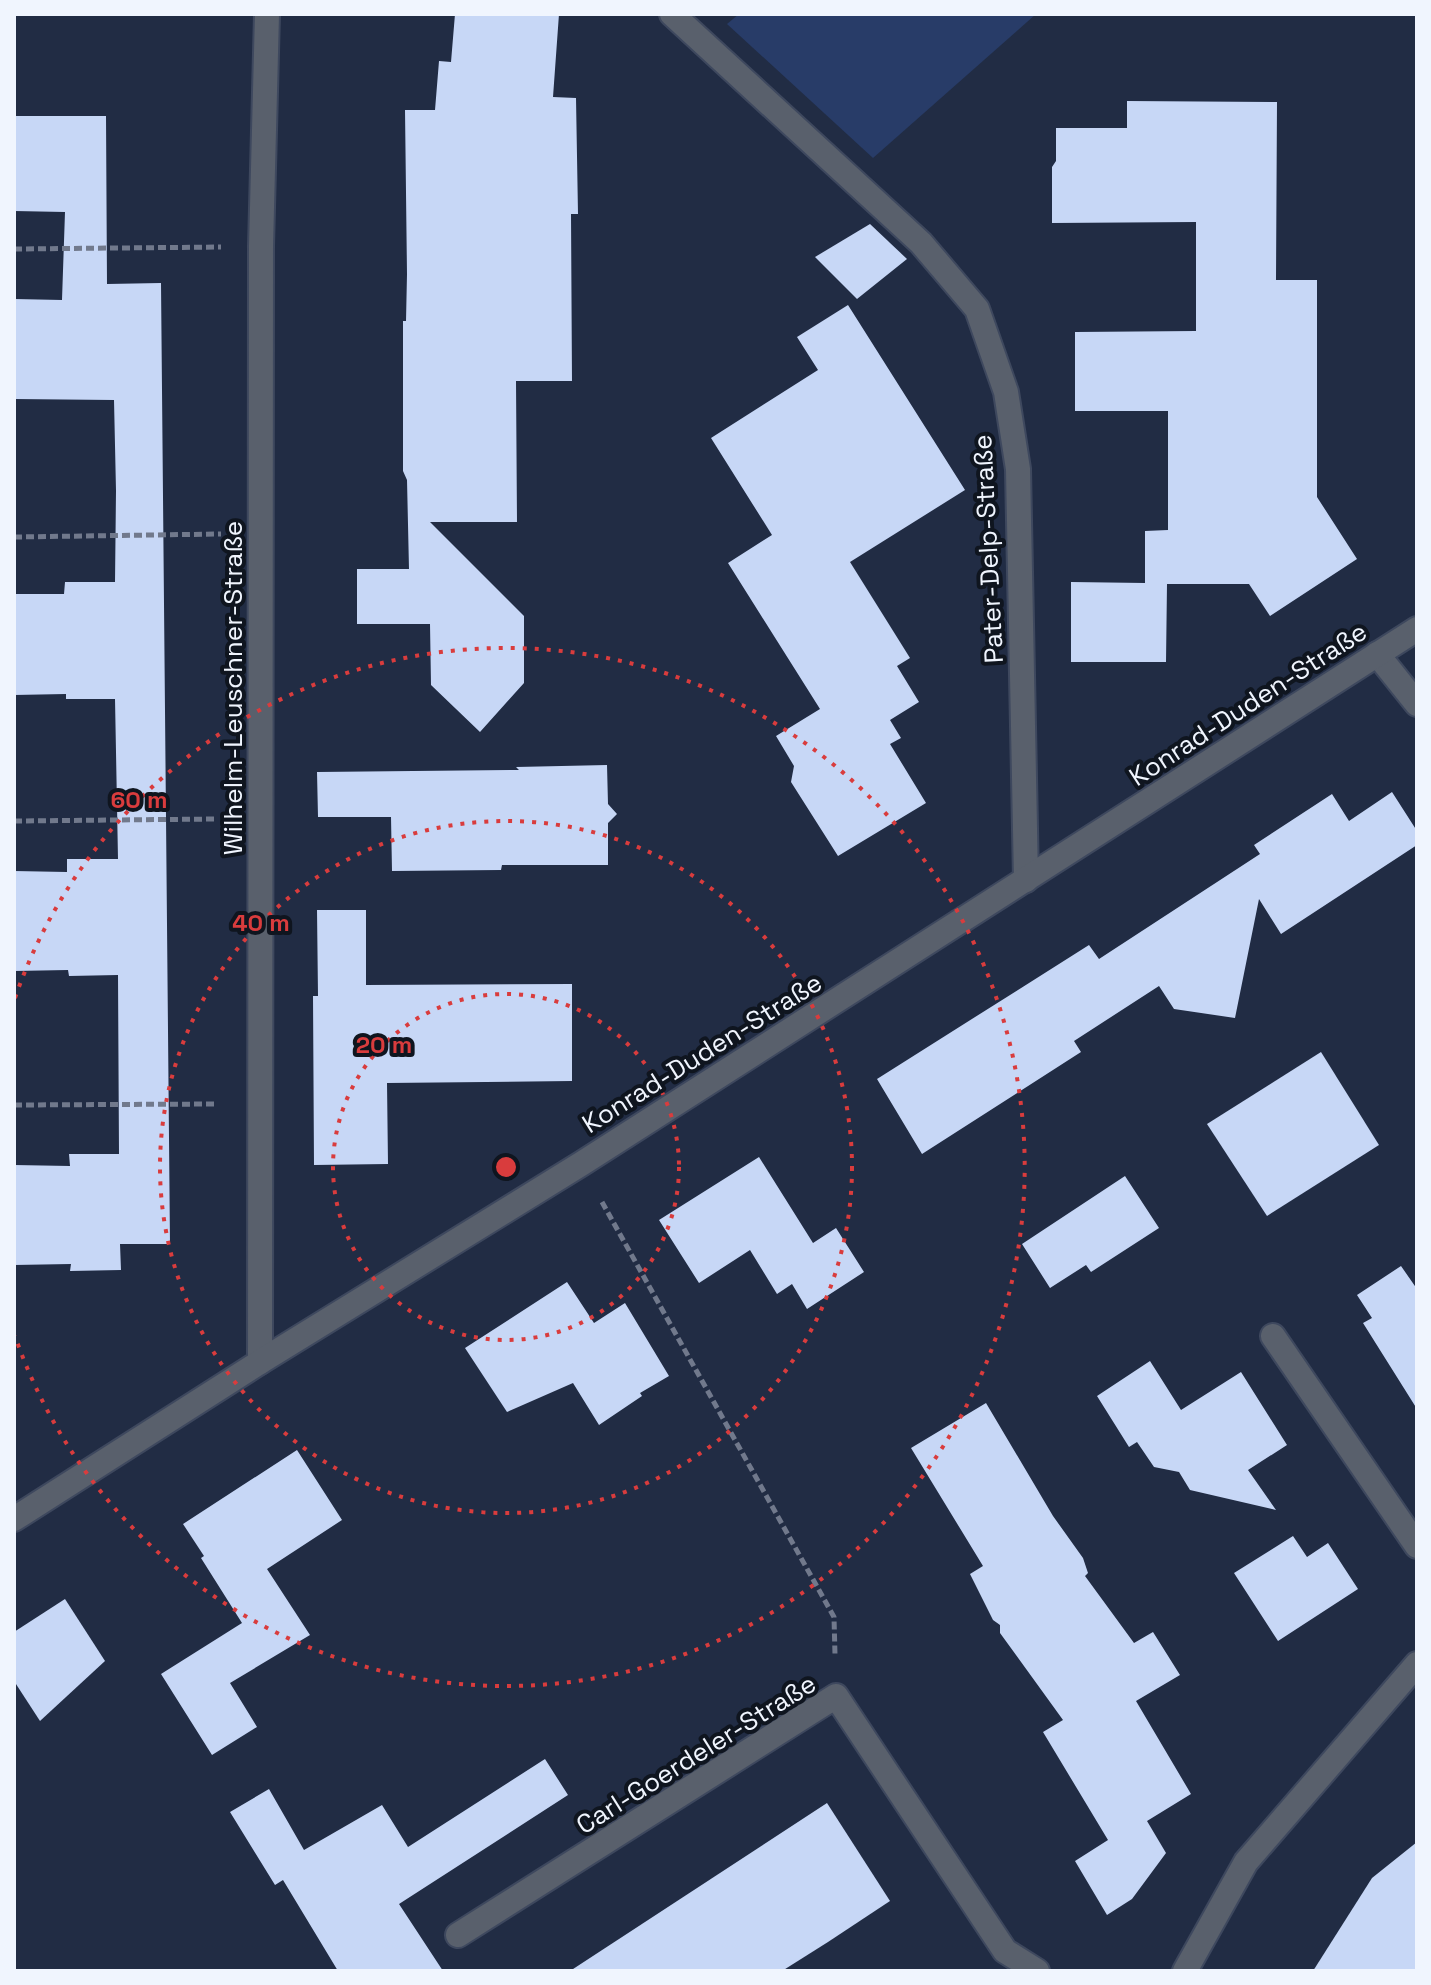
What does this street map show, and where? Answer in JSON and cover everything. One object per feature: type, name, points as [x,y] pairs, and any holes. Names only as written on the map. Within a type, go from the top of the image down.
[{"type":"street","name":"Wilhelm-Leuschner-Straße","points":[[260,1362],[261,246],[267,14]]},
{"type":"street","name":"Pater-Delp-Straße","points":[[672,14],[921,243],[977,309],[1006,392],[1018,469],[1026,880]]},
{"type":"street","name":"Konrad-Duden-Straße","points":[[14,1519],[260,1362],[581,1164],[1417,629]]},
{"type":"street","points":[[1377,654],[1417,704]]},
{"type":"street","points":[[1273,1336],[1417,1546]]},
{"type":"street","points":[[1185,1971],[1246,1862],[1417,1664]]},
{"type":"street","name":"Carl-Goerdeler-Straße","points":[[458,1935],[836,1696],[1005,1951],[1037,1971]]},
{"type":"path","points":[[14,249],[261,246]]},
{"type":"path","points":[[14,537],[261,534]]},
{"type":"path","points":[[14,821],[261,818]]},
{"type":"path","points":[[14,1105],[260,1104]]},
{"type":"path","points":[[581,1164],[834,1617],[836,1696]]},
{"type":"shaded area","points":[[739,14],[1036,14],[873,158],[727,24]]},
{"type":"building","points":[[455,14],[559,14],[553,97],[576,98],[578,214],[571,214],[572,381],[516,381],[517,522],[430,522],[524,616],[524,683],[480,732],[431,685],[430,624],[357,624],[357,569],[409,569],[407,480],[403,471],[403,321],[406,321],[407,274],[405,110],[435,110],[439,61],[451,62]]},
{"type":"building","points":[[1127,101],[1277,102],[1276,280],[1317,280],[1317,497],[1357,559],[1270,616],[1249,584],[1167,584],[1166,662],[1071,662],[1071,582],[1145,583],[1145,531],[1168,530],[1168,411],[1075,411],[1075,332],[1196,331],[1196,222],[1052,223],[1056,128],[1127,128]]},
{"type":"building","points":[[14,116],[106,116],[107,284],[161,283],[170,1244],[120,1244],[121,1270],[70,1271],[71,1264],[14,1265],[14,1165],[70,1166],[69,1154],[119,1154],[118,975],[69,976],[68,970],[14,971],[14,871],[67,872],[67,859],[118,859],[115,699],[66,699],[66,694],[14,695],[14,594],[64,594],[65,582],[115,582],[116,491],[114,400],[14,399],[14,299],[62,300],[65,212],[14,211]]},
{"type":"building","points":[[870,224],[907,259],[857,299],[815,257]]},
{"type":"building","points":[[848,305],[965,490],[850,562],[910,658],[897,666],[919,702],[890,720],[901,738],[890,744],[926,803],[838,856],[791,782],[794,766],[776,736],[820,709],[728,563],[772,535],[711,438],[818,370],[797,337]]},
{"type":"building","points":[[607,765],[608,804],[617,814],[608,823],[608,865],[502,865],[501,870],[392,871],[391,817],[318,817],[317,772],[519,770],[516,767]]},
{"type":"building","points":[[1392,792],[1417,831],[1417,845],[1281,934],[1259,899],[1235,1018],[1174,1009],[1159,986],[1074,1041],[1081,1052],[922,1154],[877,1079],[1089,945],[1099,959],[1260,854],[1254,845],[1332,794],[1349,821]]},
{"type":"building","points":[[317,910],[366,910],[366,985],[572,984],[572,1081],[387,1083],[388,1164],[314,1165],[313,996],[318,996]]},
{"type":"building","points":[[1321,1052],[1379,1145],[1267,1216],[1207,1124]]},
{"type":"building","points":[[759,1157],[813,1243],[836,1228],[864,1272],[807,1309],[792,1284],[777,1294],[750,1250],[699,1283],[659,1220]]},
{"type":"building","points":[[1125,1176],[1159,1228],[1091,1272],[1086,1265],[1050,1288],[1022,1244]]},
{"type":"building","points":[[1401,1266],[1417,1289],[1417,1409],[1363,1323],[1372,1318],[1357,1295]]},
{"type":"building","points":[[567,1282],[594,1323],[625,1303],[669,1376],[640,1393],[642,1396],[599,1425],[573,1383],[507,1412],[465,1348]]},
{"type":"building","points":[[1150,1361],[1181,1410],[1241,1372],[1287,1445],[1248,1470],[1276,1510],[1190,1490],[1179,1472],[1154,1467],[1137,1442],[1129,1447],[1097,1396]]},
{"type":"building","points":[[986,1403],[1053,1516],[1083,1558],[1088,1573],[1085,1576],[1134,1643],[1153,1632],[1180,1675],[1136,1701],[1191,1794],[1147,1821],[1166,1853],[1132,1899],[1107,1915],[1075,1861],[1108,1840],[1043,1732],[1063,1720],[1000,1633],[1000,1625],[993,1620],[970,1574],[983,1566],[911,1448]]},
{"type":"building","points":[[297,1450],[342,1520],[267,1569],[310,1635],[230,1683],[257,1727],[212,1755],[161,1674],[242,1623],[183,1524]]},
{"type":"building","points":[[1293,1536],[1307,1557],[1328,1543],[1358,1589],[1278,1641],[1234,1573]]},
{"type":"building","points":[[65,1599],[105,1661],[40,1721],[14,1681],[14,1632]]},
{"type":"building","points":[[545,1759],[568,1795],[399,1904],[443,1971],[338,1971],[283,1880],[275,1885],[230,1812],[269,1789],[304,1850],[382,1805],[408,1847]]},
{"type":"building","points":[[827,1803],[890,1901],[828,1942],[782,1971],[570,1971]]},
{"type":"building","points":[[1417,1842],[1417,1971],[1313,1971],[1372,1878]]}]
